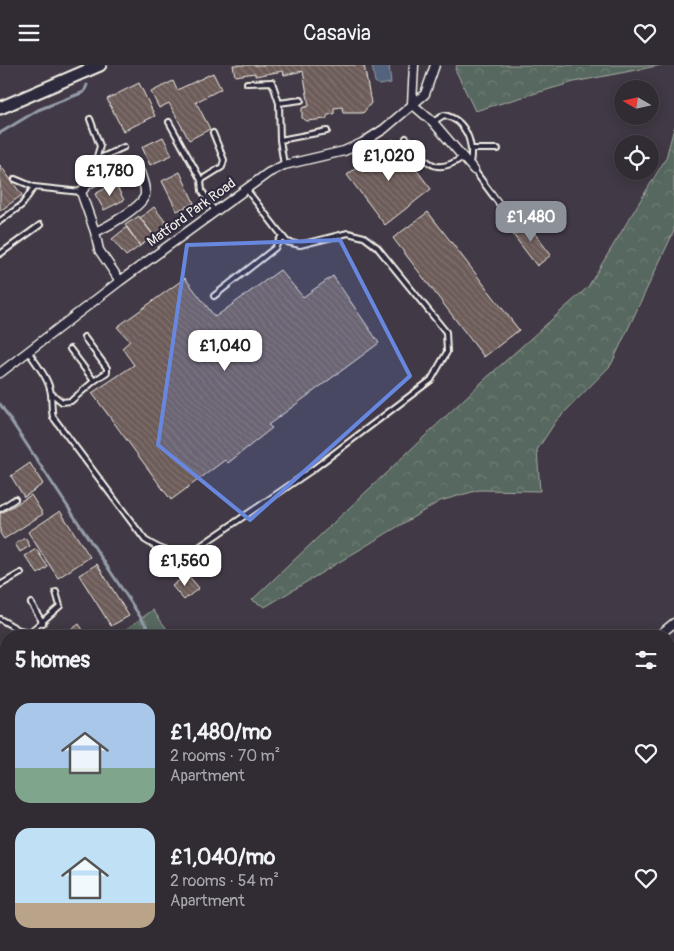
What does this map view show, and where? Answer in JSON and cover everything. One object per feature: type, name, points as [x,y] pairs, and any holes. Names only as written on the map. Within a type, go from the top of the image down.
[{"type":"main road","points":[[0,108],[100,65]]},
{"type":"street","points":[[414,65],[412,104],[433,122],[472,167]]},
{"type":"street","name":"Matford Park Road","points":[[0,373],[245,188],[284,165],[344,151],[362,143],[384,129],[425,94],[435,65]]},
{"type":"street","points":[[95,232],[108,226],[142,200],[145,191],[140,172],[130,166],[125,166],[88,184],[81,192],[95,232],[98,250],[120,281]]},
{"type":"lane","points":[[247,83],[272,82],[279,103],[280,141],[284,165]]},
{"type":"lane","points":[[279,103],[301,100]]},
{"type":"lane","points":[[433,122],[444,115],[454,117],[463,126],[473,149],[472,167],[503,209]]},
{"type":"lane","points":[[90,119],[100,146],[96,160],[101,177]]},
{"type":"lane","points":[[169,122],[201,180],[202,191],[214,210]]},
{"type":"lane","points":[[280,141],[327,131]]},
{"type":"lane","points":[[201,180],[222,167],[224,160],[213,133]]},
{"type":"lane","points":[[406,137],[428,163],[437,167],[446,167],[464,157]]},
{"type":"lane","points":[[96,160],[124,147]]},
{"type":"lane","points":[[473,149],[498,149]]},
{"type":"lane","points":[[15,179],[34,187],[81,192]]},
{"type":"lane","points":[[0,221],[22,205],[34,187]]},
{"type":"lane","points":[[28,351],[46,379],[51,393],[50,406],[53,417],[145,540],[161,550],[178,554],[193,551],[312,470],[431,380],[447,352],[446,332],[377,247],[364,237],[348,233],[300,245],[287,242],[281,237],[245,188]]},
{"type":"lane","points":[[0,254],[40,225]]},
{"type":"lane","points":[[214,296],[275,248],[281,237]]},
{"type":"lane","points":[[51,393],[62,402],[71,401],[106,372],[107,368],[84,337]]},
{"type":"lane","points":[[70,349],[94,381]]},
{"type":"lane","points":[[0,509],[16,499]]},
{"type":"lane","points":[[0,585],[21,573]]},
{"type":"lane","points":[[33,630],[60,606],[56,592]]},
{"type":"lane","points":[[31,603],[43,623]]},
{"type":"lane","points":[[0,619],[19,630]]},
{"type":"highlighted area","points":[[340,240],[410,376],[250,520],[158,445],[187,245]]},
{"type":"green space","points":[[457,65],[662,65],[574,82],[475,111],[455,69]]},
{"type":"green space","points":[[674,128],[674,231],[611,365],[556,421],[537,450],[540,491],[479,490],[440,501],[265,607],[252,600],[483,381],[588,287],[653,180],[659,180],[659,170],[666,158]]},
{"type":"green space","points":[[153,610],[168,630],[125,630]]},
{"type":"water","points":[[372,65],[389,65],[391,83],[379,85],[375,82]]},
{"type":"building","points":[[233,65],[364,65],[371,103],[363,113],[343,113],[342,107],[334,108],[334,114],[328,115],[326,119],[307,121],[302,118],[302,108],[309,106],[303,71],[284,75],[283,71],[255,76],[255,73],[235,76]]},
{"type":"building","points":[[213,73],[221,89],[196,102],[210,129],[189,140],[169,103],[159,108],[151,92],[173,81],[177,90]]},
{"type":"building","points":[[139,83],[155,116],[123,131],[107,99]]},
{"type":"building","points":[[163,137],[172,155],[150,165],[142,147]]},
{"type":"building","points":[[393,139],[431,189],[385,225],[347,175]]},
{"type":"building","points":[[0,165],[22,195],[0,211]]},
{"type":"building","points":[[180,172],[194,203],[177,211],[162,181]]},
{"type":"building","points":[[115,183],[124,200],[104,210],[95,194]]},
{"type":"building","points":[[154,207],[168,225],[154,236],[140,218]]},
{"type":"building","points":[[428,212],[519,330],[484,357],[393,238]]},
{"type":"building","points":[[139,216],[154,236],[140,246],[125,225]]},
{"type":"building","points":[[525,221],[551,255],[537,266],[511,232]]},
{"type":"building","points":[[127,227],[140,246],[126,256],[112,239]]},
{"type":"building","points":[[280,270],[303,297],[333,276],[379,343],[268,425],[272,428],[228,463],[225,460],[171,500],[92,393],[134,365],[122,348],[130,341],[117,327],[185,278],[215,317]]},
{"type":"building","points":[[30,463],[43,484],[24,497],[11,476]]},
{"type":"building","points":[[31,495],[43,514],[4,539],[0,533],[0,514]]},
{"type":"building","points":[[60,511],[90,557],[58,578],[28,532]]},
{"type":"building","points":[[25,538],[30,546],[20,552],[15,544]]},
{"type":"building","points":[[36,549],[48,567],[38,574],[25,556]]},
{"type":"building","points":[[97,564],[129,616],[111,626],[79,575]]},
{"type":"building","points":[[187,574],[199,588],[184,600],[172,586]]},
{"type":"building","points":[[79,624],[83,630],[70,630]]},
{"type":"waterway","points":[[0,133],[38,110],[84,92],[87,85]]},
{"type":"waterway","points":[[0,404],[149,630]]}]
